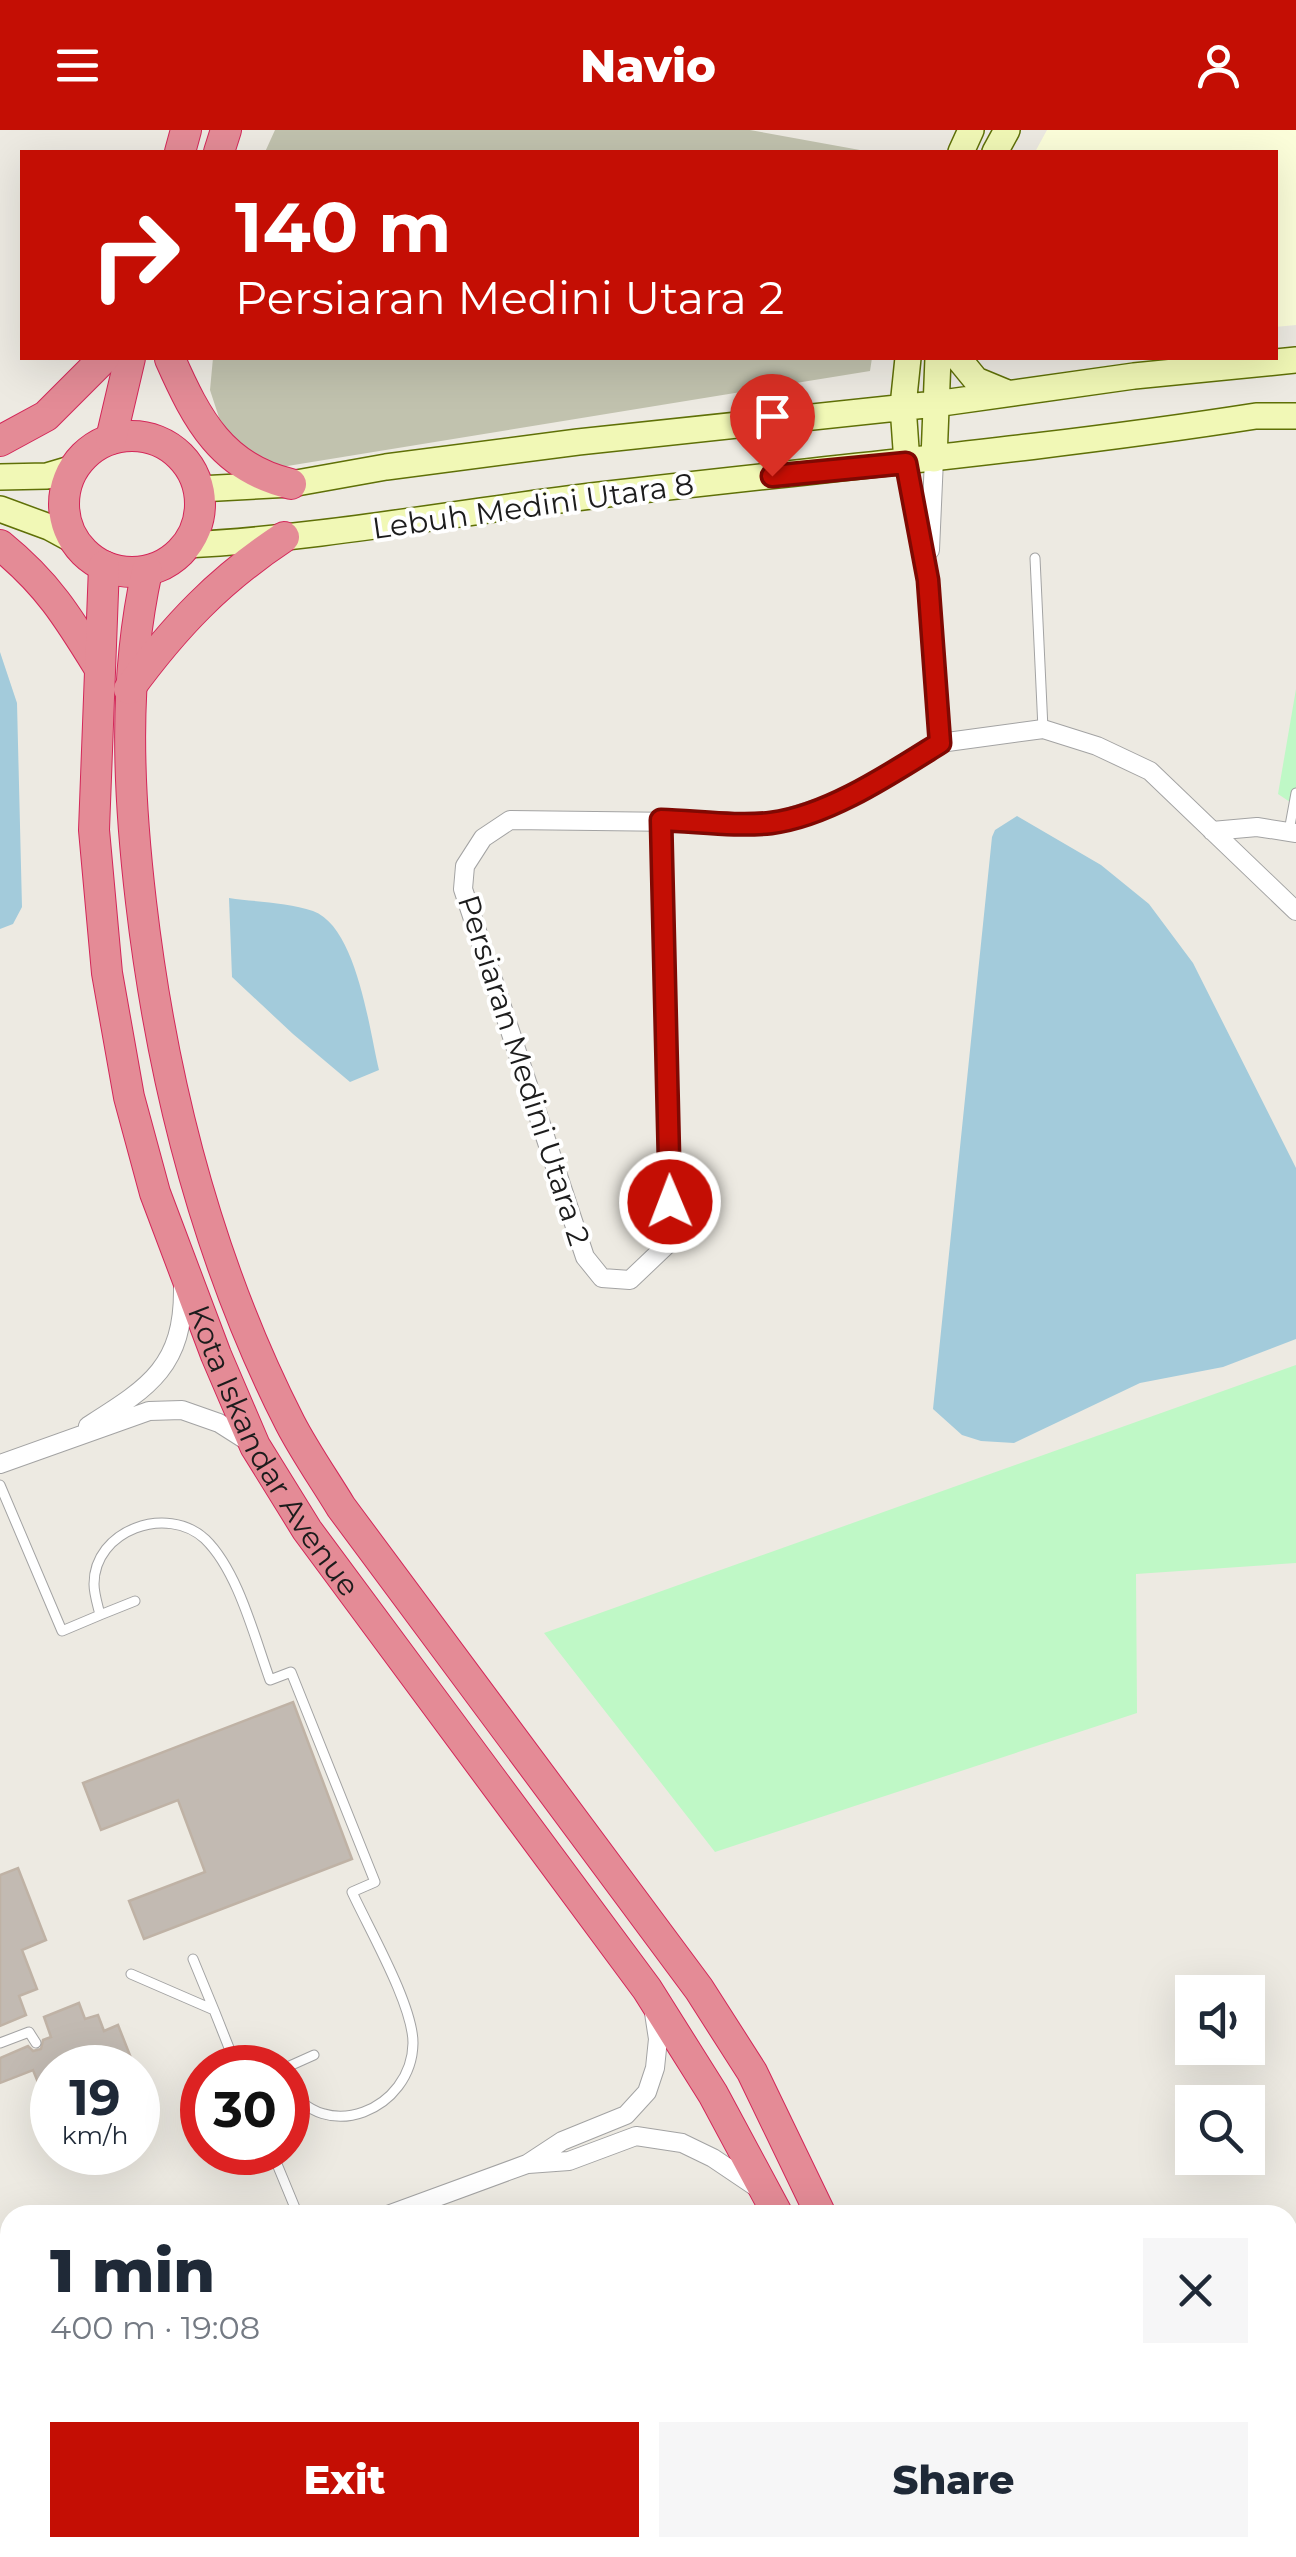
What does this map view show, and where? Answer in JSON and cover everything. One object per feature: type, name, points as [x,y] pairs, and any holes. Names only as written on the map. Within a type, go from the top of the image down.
[{"type":"highway","points":[[0,440],[46,416],[102,360]]},
{"type":"highway","points":[[110,439],[130,360]]},
{"type":"highway","points":[[171,360],[176,451]]},
{"type":"highway","points":[[172,360],[192,408],[215,441],[240,463],[266,478],[292,484]]},
{"type":"highway","points":[[134,435],[156,440],[176,451],[191,468],[199,490],[199,519],[186,546],[168,562],[147,571],[125,572],[86,555],[73,540],[65,519],[64,492],[74,468],[90,450],[110,439],[134,435]]},
{"type":"highway","points":[[129,690],[207,594],[284,538]]},
{"type":"highway","points":[[0,546],[31,570],[56,598],[100,669]]},
{"type":"highway","name":"Kota Iskandar Avenue","points":[[104,566],[94,830],[107,973],[129,1097],[155,1193],[216,1355],[255,1446],[306,1530],[647,1989],[713,2094],[774,2205]]},
{"type":"highway","name":"Kota Iskandar Avenue","points":[[147,571],[136,622],[129,690],[132,828],[149,966],[170,1088],[195,1180],[251,1339],[292,1426],[342,1507],[699,1989],[752,2072],[816,2205]]},
{"type":"street","points":[[908,360],[903,406],[906,463],[928,580],[940,743]]},
{"type":"street","points":[[928,580],[938,360]]},
{"type":"street","points":[[960,360],[976,380],[1008,394]]},
{"type":"street","name":"Lebuh Medini Utara 8","points":[[199,490],[292,484],[386,467],[578,442],[1296,360]]},
{"type":"street","name":"Lebuh Medini Utara 8","points":[[186,546],[284,538],[584,497],[906,463],[1256,416],[1296,416]]},
{"type":"street","points":[[0,478],[47,476],[74,468]]},
{"type":"street","points":[[0,509],[73,540]]},
{"type":"street","name":"Persiaran Medini Utara 2","points":[[661,820],[671,1241],[630,1280],[602,1278],[585,1257],[578,1238],[463,889],[465,866],[482,838],[510,820],[661,820],[771,823],[828,806],[940,743],[1043,728],[1097,746],[1150,772],[1296,911]]},
{"type":"street","points":[[1212,831],[1257,827],[1292,832]]},
{"type":"street","points":[[53,1447],[141,1392],[160,1373],[173,1349],[183,1308],[182,1262]]},
{"type":"street","points":[[0,1464],[149,1410],[182,1410],[220,1423],[255,1446]]},
{"type":"street","points":[[415,2205],[527,2164],[562,2140],[626,2114],[647,2092],[655,2068],[658,2039],[647,1989]]},
{"type":"street","points":[[527,2164],[570,2161],[636,2136],[682,2143],[713,2158],[772,2205]]},
{"type":"lane","points":[[1035,558],[1043,728]]},
{"type":"lane","points":[[1292,832],[1296,793]]},
{"type":"lane","points":[[0,1485],[62,1631],[136,1601]]},
{"type":"lane","points":[[100,1615],[94,1584],[107,1548],[144,1523],[185,1526],[202,1536],[226,1564],[270,1680],[291,1672],[375,1882],[352,1892],[404,2005],[413,2038],[405,2080],[388,2099],[368,2112],[347,2116],[310,2107]]},
{"type":"lane","points":[[193,1959],[228,2045]]},
{"type":"lane","points":[[130,1974],[214,2010]]},
{"type":"lane","points":[[0,2043],[29,2032],[36,2043]]},
{"type":"lane","points":[[310,2057],[314,2055]]},
{"type":"lane","points":[[281,2175],[294,2205]]},
{"type":"shaded area","points":[[275,130],[750,130],[860,150],[266,150]]},
{"type":"shaded area","points":[[1047,130],[1296,130],[1296,325],[1278,327],[1278,150],[1036,150]]},
{"type":"shaded area","points":[[213,360],[872,360],[870,371],[269,469],[227,442],[210,390]]},
{"type":"green space","points":[[1296,689],[1296,806],[1278,794]]},
{"type":"green space","points":[[1296,1365],[1296,1563],[1136,1574],[1137,1713],[715,1852],[544,1633]]},
{"type":"water","points":[[0,652],[17,703],[22,907],[13,924],[0,929]]},
{"type":"water","points":[[1017,816],[1101,865],[1149,904],[1193,963],[1296,1168],[1296,1339],[1223,1367],[1140,1383],[1014,1443],[981,1441],[962,1435],[933,1409],[992,837],[995,830]]},
{"type":"water","points":[[229,898],[303,908],[328,921],[351,958],[359,981],[379,1070],[350,1082],[232,977]]},
{"type":"building","points":[[293,1702],[352,1859],[144,1939],[129,1901],[205,1872],[178,1800],[101,1830],[83,1783]]},
{"type":"building","points":[[18,1868],[46,1940],[22,1950],[37,1989],[19,1996],[26,2015],[0,2026],[0,1875]]},
{"type":"building","points":[[79,2003],[85,2019],[98,2015],[104,2031],[118,2025],[126,2045],[42,2045],[43,2040],[51,2037],[44,2017]]},
{"type":"building","points":[[28,2046],[30,2071],[0,2083],[0,2058]]},
{"type":"route","points":[[670,1202],[661,820],[771,823],[828,806],[940,743],[928,580],[906,463],[772,476]]}]
